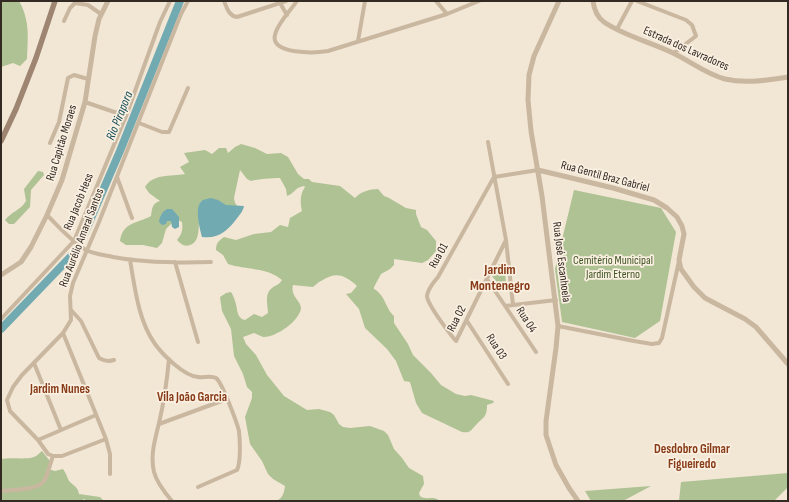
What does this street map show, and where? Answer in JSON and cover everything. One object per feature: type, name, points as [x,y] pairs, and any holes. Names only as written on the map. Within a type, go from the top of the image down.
[{"type":"main road","points":[[1,141],[16,109],[36,58],[55,1]]},
{"type":"street","name":"Rua Capitão Moraes","points":[[1,275],[22,262],[31,247],[62,180],[85,102],[95,36],[108,1]]},
{"type":"street","name":"Rua Jacob Hess","points":[[1,319],[74,241],[126,116],[160,22],[170,1]]},
{"type":"street","name":"Rua Aurélio Amaral Santos","points":[[53,456],[48,454],[38,440],[10,411],[7,400],[13,387],[22,375],[63,333],[71,320],[70,296],[73,283],[139,123],[181,14],[188,1]]},
{"type":"street","points":[[224,1],[230,14],[238,17],[286,1]]},
{"type":"street","points":[[297,1],[275,35],[275,40],[277,45],[284,48],[314,53],[328,51],[447,14],[479,1]]},
{"type":"street","points":[[358,41],[365,1]]},
{"type":"street","points":[[436,1],[447,14]]},
{"type":"street","name":"Rua José Escanhoela","points":[[559,1],[534,56],[529,75],[528,100],[531,131],[538,170],[556,300],[558,326],[546,421],[546,436],[556,465],[578,501]]},
{"type":"street","name":"Estrada dos Lavradores","points":[[593,1],[596,14],[602,21],[617,29],[674,53],[723,79],[741,82],[788,77]]},
{"type":"street","points":[[617,29],[632,1]]},
{"type":"street","points":[[637,1],[686,20],[692,25],[696,36],[674,53]]},
{"type":"street","points":[[64,21],[70,8],[75,3],[88,5],[102,14]]},
{"type":"street","points":[[280,3],[287,15]]},
{"type":"street","points":[[50,143],[59,122],[68,78],[74,76],[88,79]]},
{"type":"street","points":[[139,123],[162,132],[169,132],[188,88]]},
{"type":"street","points":[[85,102],[126,116]]},
{"type":"street","points":[[488,142],[506,240],[513,305]]},
{"type":"street","points":[[494,177],[538,170]]},
{"type":"street","name":"Rua Gentil Braz Gabriel","points":[[538,170],[613,188],[654,200],[667,208],[677,217],[684,234],[679,260]]},
{"type":"street","points":[[117,177],[132,218]]},
{"type":"street","name":"Rua 01","points":[[456,341],[429,305],[427,296],[430,286],[438,277],[494,177]]},
{"type":"street","points":[[47,214],[74,241],[87,250],[99,255],[130,260],[212,262]]},
{"type":"street","name":"Rua 02","points":[[456,341],[506,240]]},
{"type":"street","points":[[130,260],[138,306],[146,327],[155,344],[169,359],[189,375],[216,378],[220,383],[227,399],[238,429],[240,439],[238,468],[235,472],[198,487]]},
{"type":"street","points":[[558,326],[634,341],[652,344],[658,343],[662,338],[679,260]]},
{"type":"street","points":[[679,260],[680,268],[684,274],[705,298],[745,319],[756,327],[788,364]]},
{"type":"street","points":[[175,262],[198,342]]},
{"type":"street","name":"Rua 04","points":[[488,278],[536,352]]},
{"type":"street","points":[[505,306],[556,300]]},
{"type":"street","points":[[71,310],[81,321],[99,358],[110,362],[114,360]]},
{"type":"street","name":"Rua 03","points":[[467,321],[508,384]]},
{"type":"street","points":[[63,333],[106,439],[110,454],[110,474]]},
{"type":"street","points":[[169,359],[159,424],[153,448],[154,472],[160,485],[172,501]]},
{"type":"street","points":[[34,363],[61,430]]},
{"type":"street","points":[[159,424],[227,399]]},
{"type":"street","points":[[38,440],[96,414]]},
{"type":"street","points":[[1,492],[34,487],[42,483],[45,480],[53,456],[62,456],[106,439]]},
{"type":"green space","points":[[1,1],[19,1],[23,8],[28,29],[28,44],[27,59],[20,66],[13,63],[1,67]]},
{"type":"green space","points":[[241,144],[255,148],[267,154],[281,153],[288,157],[298,174],[304,179],[309,179],[312,182],[340,186],[355,198],[365,191],[378,189],[384,196],[406,208],[416,210],[421,227],[427,230],[436,241],[436,251],[428,260],[422,263],[394,259],[394,265],[381,274],[374,289],[381,295],[394,316],[394,323],[408,344],[413,355],[441,385],[456,394],[465,396],[471,395],[494,401],[493,403],[487,405],[484,417],[469,432],[462,432],[422,413],[416,403],[410,382],[404,381],[396,361],[387,349],[365,328],[359,309],[346,294],[351,293],[357,286],[344,277],[336,275],[331,276],[320,281],[313,287],[293,285],[292,289],[294,295],[301,305],[301,308],[300,313],[292,323],[280,332],[268,337],[263,337],[254,333],[243,337],[246,344],[256,355],[267,375],[284,396],[307,410],[319,409],[330,412],[343,427],[350,428],[370,426],[384,431],[388,435],[394,449],[409,468],[423,476],[424,484],[419,493],[420,496],[425,498],[435,498],[440,501],[276,501],[283,495],[285,486],[273,479],[268,474],[262,461],[250,444],[245,417],[252,398],[252,392],[247,387],[243,374],[234,356],[231,329],[222,311],[220,297],[231,292],[239,315],[242,319],[245,320],[254,314],[262,317],[268,313],[268,293],[282,280],[270,273],[228,264],[223,255],[216,250],[216,246],[224,237],[236,240],[254,234],[271,232],[280,225],[288,227],[290,218],[302,211],[301,199],[304,186],[287,196],[286,189],[280,178],[251,181],[247,179],[240,170],[234,198],[235,203],[241,210],[201,201],[197,238],[190,245],[188,246],[181,244],[177,240],[182,232],[182,222],[176,219],[166,229],[162,243],[157,248],[143,245],[126,245],[120,241],[124,230],[127,227],[151,216],[154,205],[160,201],[149,193],[145,187],[153,179],[163,176],[185,174],[180,167],[189,162],[184,153],[205,150],[212,154],[219,148],[226,148],[228,153]]},
{"type":"green space","points":[[38,171],[43,172],[44,175],[31,190],[30,207],[14,224],[9,224],[5,220],[26,201],[24,189]]},
{"type":"green space","name":"Cemitério Municipal Jardim Eterno","points":[[574,190],[661,208],[676,232],[660,321],[635,338],[562,322],[555,269]]},
{"type":"green space","points":[[499,264],[502,264],[505,267],[506,285],[503,288],[500,287],[492,276]]},
{"type":"green space","points":[[42,451],[50,461],[48,469],[55,471],[63,469],[69,481],[77,488],[79,494],[100,497],[104,501],[85,501],[85,499],[79,501],[3,501],[1,498],[1,459],[30,458],[35,457]]},
{"type":"green space","points":[[788,473],[788,487],[774,501],[679,501],[681,482]]},
{"type":"green space","points":[[651,486],[623,501],[591,501],[585,491]]},
{"type":"water","points":[[211,198],[226,205],[244,206],[242,212],[223,233],[214,237],[202,237],[198,220],[199,206],[205,199]]},
{"type":"water","points":[[167,209],[172,209],[179,217],[179,227],[175,229],[172,227],[171,221],[167,221],[166,224],[162,225],[159,222],[162,214]]},
{"type":"waterway","name":"Rio Pirapora","points":[[82,239],[120,151],[180,1]]},
{"type":"waterway","points":[[1,329],[77,250]]},
{"type":"district","name":"Jardim Montenegro","points":[[500,278]]},
{"type":"district","name":"Jardim Nunes","points":[[60,390]]},
{"type":"district","name":"Vila João Garcia","points":[[192,398]]},
{"type":"district","name":"Desdobro Gilmar Figueiredo","points":[[692,458]]}]
